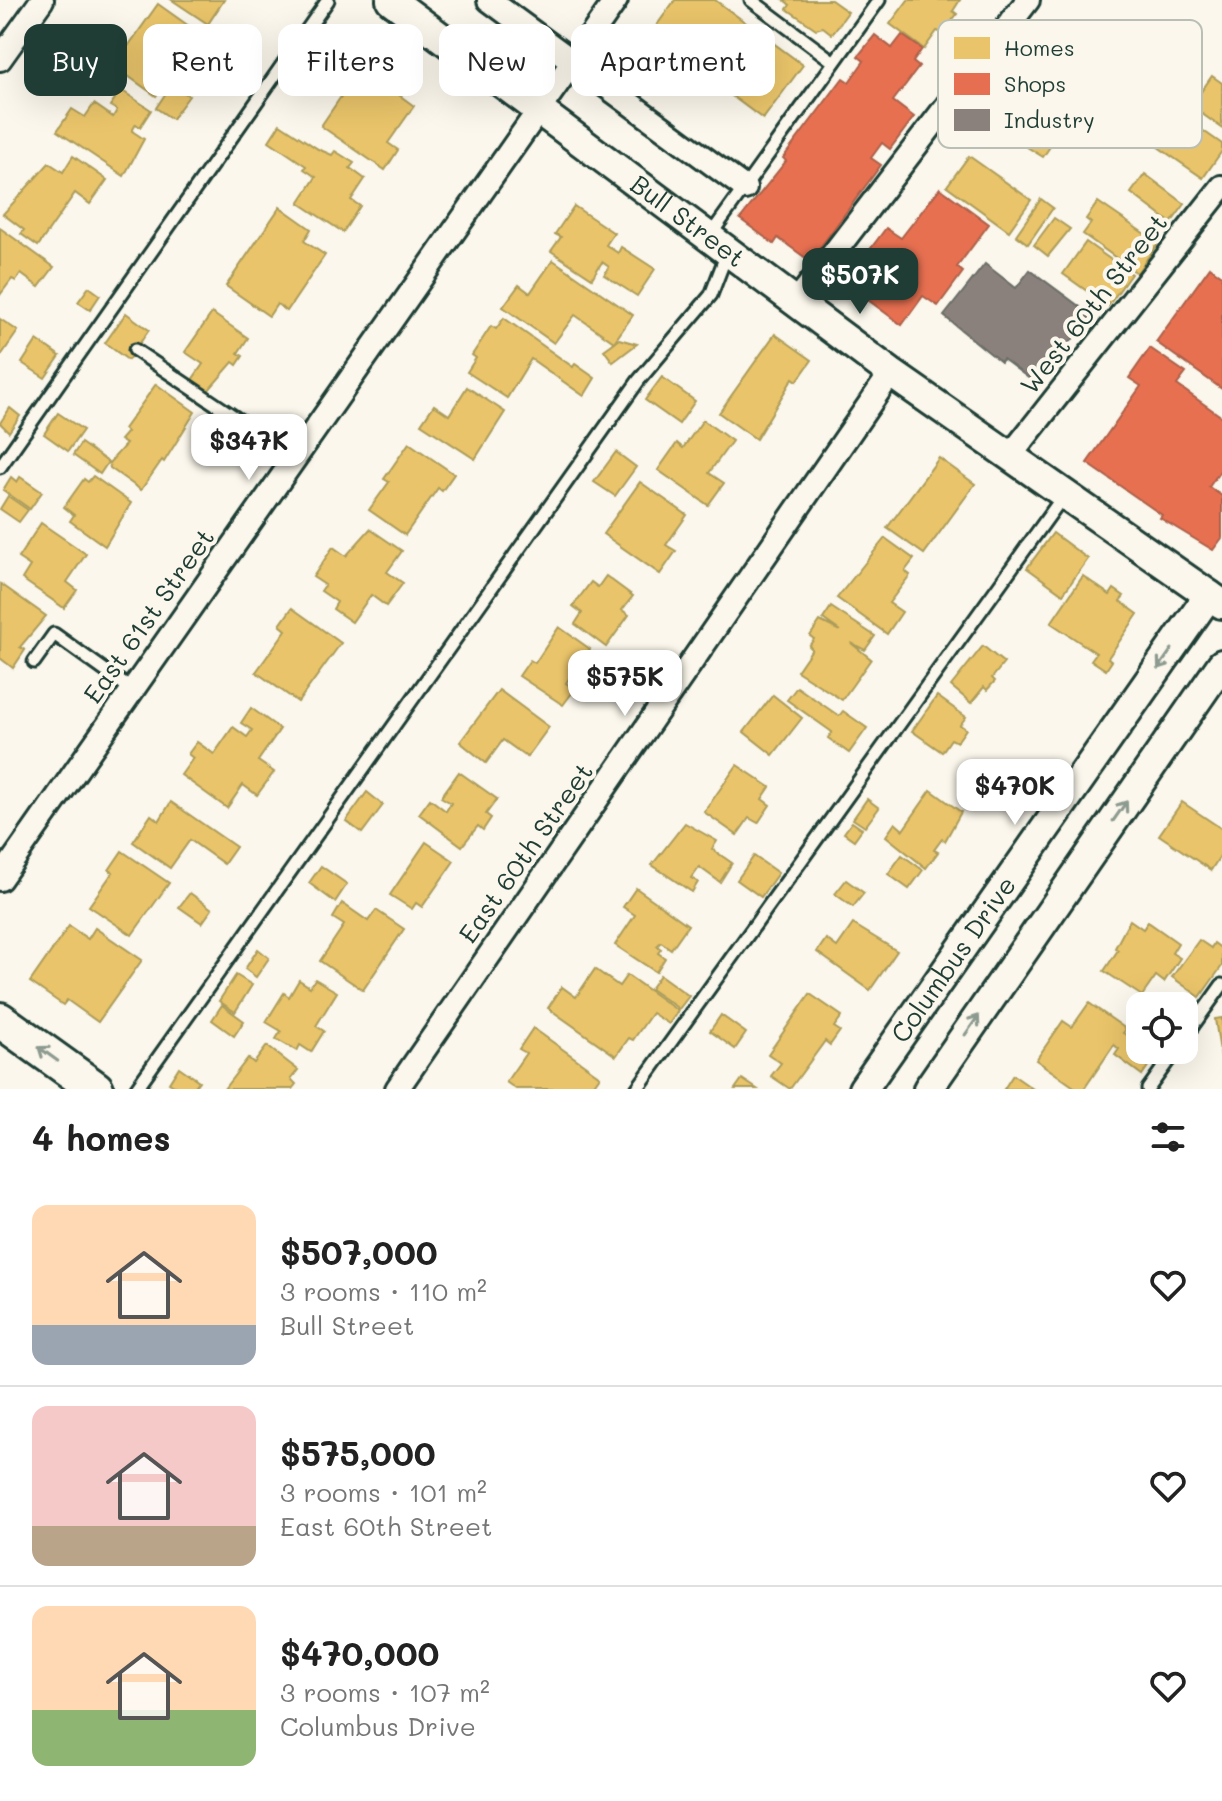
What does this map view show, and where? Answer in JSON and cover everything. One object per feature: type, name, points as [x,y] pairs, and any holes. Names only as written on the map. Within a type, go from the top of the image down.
[{"type":"main road","points":[[0,1020],[96,1089]]},
{"type":"street","points":[[0,59],[42,0]]},
{"type":"street","name":"Bull Street","points":[[391,0],[891,373],[1216,599]]},
{"type":"street","points":[[489,0],[571,60]]},
{"type":"street","name":"East 61st Street","points":[[599,24],[616,0]]},
{"type":"street","points":[[1013,20],[1028,0]]},
{"type":"street","name":"East 61st Street","points":[[0,879],[571,64]]},
{"type":"street","points":[[620,96],[745,188]]},
{"type":"street","points":[[797,301],[938,117]]},
{"type":"street","name":"West 60th Street","points":[[1010,456],[1222,187]]},
{"type":"street","name":"East 60th Street","points":[[397,1089],[891,373]]},
{"type":"street","name":"Columbus Drive","points":[[863,1089],[1216,599]]},
{"type":"street","name":"Columbus Drive","points":[[928,1089],[1222,664]]},
{"type":"lane","points":[[0,467],[328,0]]},
{"type":"lane","points":[[751,0],[834,62]]},
{"type":"lane","points":[[136,1089],[639,380],[711,295],[718,245],[745,188],[879,0]]},
{"type":"lane","points":[[135,350],[294,457]]},
{"type":"lane","points":[[637,1089],[1065,494]]},
{"type":"lane","points":[[34,662],[54,634],[132,690]]},
{"type":"lane","points":[[1198,1018],[1222,985]]},
{"type":"lane","points":[[1148,1089],[1166,1064]]},
{"type":"building: Homes","points":[[172,0],[224,0],[208,24]]},
{"type":"building: Homes","points":[[675,0],[715,0],[747,24],[658,24]]},
{"type":"building: Homes","points":[[784,0],[831,0],[848,12],[832,34],[823,27],[816,29],[787,9],[790,5]]},
{"type":"building: Homes","points":[[908,0],[960,0],[953,11],[957,14],[953,20],[938,20],[938,31],[924,49],[890,24]]},
{"type":"building: Homes","points":[[158,4],[186,24],[144,24]]},
{"type":"building: Homes","points":[[143,25],[143,87],[127,75],[127,48]]},
{"type":"building: Homes","points":[[775,44],[803,65],[763,119],[732,96],[775,96]]},
{"type":"building: Homes","points":[[1212,76],[1222,83],[1222,128],[1202,114],[1202,90]]},
{"type":"building: Homes","points":[[127,94],[151,110],[140,127],[136,124],[132,131],[144,139],[124,176],[57,131],[72,109],[85,117],[94,104],[113,117],[117,110],[110,106],[117,96]]},
{"type":"building: Homes","points":[[164,96],[189,96],[172,119],[156,108]]},
{"type":"building: Homes","points":[[341,96],[400,96],[414,106],[388,143],[398,150],[385,170],[321,126]]},
{"type":"building: Homes","points":[[280,124],[318,149],[332,155],[335,151],[354,163],[350,168],[365,179],[351,200],[360,206],[343,232],[299,203],[316,177],[304,169],[306,166],[269,141]]},
{"type":"building: Homes","points":[[1202,130],[1222,144],[1222,151],[1203,178],[1160,148],[1202,148]]},
{"type":"building: Homes","points":[[1029,148],[1049,148],[1043,157]]},
{"type":"building: Homes","points":[[73,156],[107,180],[90,204],[75,193],[38,246],[21,234],[24,230],[3,214],[49,163],[63,172]]},
{"type":"building: Homes","points":[[969,156],[1031,200],[1009,231],[947,186]]},
{"type":"building: Homes","points":[[1145,174],[1185,204],[1171,223],[1131,193]]},
{"type":"building: Homes","points":[[1041,199],[1053,208],[1028,244],[1016,235]]},
{"type":"building: Homes","points":[[1098,202],[1158,243],[1137,273],[1083,234],[1091,223],[1086,219]]},
{"type":"building: Homes","points":[[574,206],[614,233],[606,245],[618,253],[621,247],[655,269],[637,296],[604,275],[609,267],[602,262],[592,278],[551,251],[561,237],[555,234]]},
{"type":"building: Homes","points":[[280,207],[311,229],[304,241],[325,255],[287,311],[277,304],[269,316],[226,286]]},
{"type":"building: Homes","points":[[1054,218],[1070,229],[1048,256],[1034,245]]},
{"type":"building: Homes","points":[[0,228],[54,267],[39,287],[21,274],[16,281],[12,279],[0,295]]},
{"type":"building: Homes","points":[[1086,242],[1131,274],[1108,306],[1063,274]]},
{"type":"building: Homes","points":[[553,260],[633,315],[614,342],[575,315],[554,343],[503,307],[519,285],[530,293]]},
{"type":"building: Homes","points":[[89,287],[100,295],[90,310],[78,302]]},
{"type":"building: Homes","points":[[126,313],[149,330],[128,360],[105,343]]},
{"type":"building: Homes","points":[[212,313],[248,338],[238,353],[243,356],[237,365],[233,362],[208,391],[192,380],[203,364],[185,352]]},
{"type":"building: Homes","points":[[504,318],[573,367],[575,364],[595,378],[584,396],[531,359],[507,398],[467,372],[476,358],[472,355],[491,326],[496,329]]},
{"type":"building: Homes","points":[[0,319],[18,331],[0,357]]},
{"type":"building: Homes","points":[[775,334],[812,360],[797,381],[793,378],[756,439],[719,413]]},
{"type":"building: Homes","points":[[619,339],[637,344],[613,362],[604,350]]},
{"type":"building: Homes","points":[[37,340],[60,356],[45,378],[22,363]]},
{"type":"building: Homes","points":[[662,377],[695,401],[679,424],[645,400]]},
{"type":"building: Homes","points":[[156,384],[195,412],[164,462],[162,460],[141,490],[110,468],[109,463],[126,444],[120,440],[127,432],[124,429]]},
{"type":"building: Homes","points":[[467,387],[505,412],[475,459],[421,424],[434,405],[449,415]]},
{"type":"building: Homes","points":[[10,408],[20,416],[9,432],[0,423]]},
{"type":"building: Homes","points":[[58,413],[83,430],[68,451],[44,434]]},
{"type":"building: Homes","points":[[703,420],[732,441],[709,473],[724,483],[708,505],[658,470],[677,443],[683,448]]},
{"type":"building: Homes","points":[[81,443],[108,462],[100,474],[73,455]]},
{"type":"building: Homes","points":[[409,443],[454,474],[442,491],[438,488],[405,535],[369,510],[389,482],[384,479]]},
{"type":"building: Homes","points":[[616,452],[636,467],[615,496],[594,482]]},
{"type":"building: Homes","points":[[939,458],[975,484],[924,554],[887,528]]},
{"type":"building: Homes","points":[[93,476],[131,503],[105,546],[70,521],[74,515],[64,507],[84,479],[88,482]]},
{"type":"building: Homes","points":[[11,477],[17,482],[20,477],[42,492],[30,509],[3,490]]},
{"type":"building: Homes","points":[[640,482],[687,515],[666,545],[676,551],[660,574],[603,534]]},
{"type":"building: Homes","points":[[8,496],[28,510],[19,522],[0,509]]},
{"type":"building: Homes","points":[[41,523],[86,554],[67,582],[77,590],[64,608],[22,579],[30,566],[18,558]]},
{"type":"building: Homes","points":[[370,529],[402,551],[387,572],[403,583],[386,606],[371,595],[352,622],[333,609],[337,602],[321,591],[325,585],[313,577],[333,547],[346,556]]},
{"type":"building: Homes","points":[[1053,533],[1088,559],[1063,594],[1027,568]]},
{"type":"building: Homes","points":[[885,538],[914,559],[905,571],[910,575],[889,603],[902,612],[887,634],[837,598]]},
{"type":"building: Homes","points":[[606,576],[633,596],[622,610],[629,615],[606,647],[575,624],[582,613],[573,606],[591,582],[598,587]]},
{"type":"building: Homes","points":[[1083,576],[1110,595],[1114,589],[1124,596],[1120,601],[1138,614],[1108,658],[1112,661],[1106,670],[1091,660],[1096,653],[1051,623]]},
{"type":"building: Homes","points":[[1,584],[46,616],[20,647],[25,650],[13,668],[0,658]]},
{"type":"building: Homes","points":[[831,607],[875,636],[865,650],[851,643],[871,659],[842,700],[797,671],[812,649],[809,646],[814,639],[810,636],[820,621],[840,631],[823,619]]},
{"type":"building: Homes","points":[[292,608],[341,643],[298,702],[256,672],[286,630],[280,625]]},
{"type":"building: Homes","points":[[559,627],[590,649],[566,683],[575,689],[563,705],[519,676],[530,660],[535,663]]},
{"type":"building: Homes","points":[[983,646],[1004,663],[992,678],[995,681],[987,690],[984,687],[971,703],[951,686]]},
{"type":"building: Homes","points":[[797,687],[839,716],[843,711],[867,728],[849,753],[828,738],[832,732],[787,700]]},
{"type":"building: Homes","points":[[499,690],[549,727],[527,757],[503,740],[486,763],[460,742]]},
{"type":"building: Homes","points":[[773,695],[802,718],[773,755],[744,732]]},
{"type":"building: Homes","points":[[937,696],[966,717],[960,725],[966,729],[957,742],[951,739],[942,752],[912,731]]},
{"type":"building: Homes","points":[[251,708],[280,729],[258,761],[274,772],[257,795],[243,785],[227,808],[181,775],[193,758],[188,754],[197,742],[214,754],[233,727],[247,737],[252,730],[241,723]]},
{"type":"building: Homes","points":[[737,765],[770,787],[762,799],[770,805],[758,823],[749,818],[737,835],[704,812]]},
{"type":"building: Homes","points":[[459,772],[497,799],[486,814],[491,818],[483,830],[478,826],[462,846],[419,814],[430,799],[446,811],[451,803],[441,797]]},
{"type":"building: Homes","points":[[931,790],[961,812],[945,841],[942,839],[934,850],[938,852],[926,868],[886,836],[895,823],[903,830]]},
{"type":"building: Homes","points":[[367,792],[383,805],[362,833],[346,821]]},
{"type":"building: Homes","points":[[867,799],[879,808],[865,827],[853,819]]},
{"type":"building: Homes","points":[[171,802],[236,847],[224,864],[190,840],[170,868],[133,842],[151,815],[159,821]]},
{"type":"building: Homes","points":[[1182,802],[1222,829],[1222,853],[1211,870],[1159,835]]},
{"type":"building: Homes","points":[[852,822],[862,829],[854,840],[844,833]]},
{"type":"building: Homes","points":[[685,823],[717,841],[712,849],[732,863],[720,882],[699,867],[691,878],[698,882],[692,892],[652,865]]},
{"type":"building: Homes","points":[[426,842],[454,861],[422,907],[416,903],[412,909],[390,895]]},
{"type":"building: Homes","points":[[122,851],[169,883],[132,935],[89,906],[113,872],[109,870]]},
{"type":"building: Homes","points":[[902,855],[923,870],[909,889],[888,874]]},
{"type":"building: Homes","points":[[754,856],[778,873],[761,897],[737,880]]},
{"type":"building: Homes","points":[[321,866],[347,884],[335,902],[309,883]]},
{"type":"building: Homes","points":[[846,880],[864,893],[853,907],[835,894]]},
{"type":"building: Homes","points":[[636,888],[688,925],[671,949],[661,942],[657,946],[661,949],[658,953],[665,958],[656,972],[615,945],[635,915],[623,907]]},
{"type":"building: Homes","points":[[190,893],[212,909],[202,923],[179,907]]},
{"type":"building: Homes","points":[[342,903],[368,921],[376,910],[404,929],[363,990],[320,961],[344,925],[333,918]]},
{"type":"building: Homes","points":[[1130,920],[1143,929],[1148,922],[1178,943],[1172,953],[1180,958],[1164,982],[1156,976],[1145,992],[1136,992],[1104,971],[1118,950],[1115,948]]},
{"type":"building: Homes","points":[[853,924],[897,951],[870,990],[817,952],[826,939],[837,947]]},
{"type":"building: Homes","points":[[69,926],[88,939],[95,928],[142,960],[98,1022],[67,1000],[63,1005],[30,982]]},
{"type":"building: Homes","points":[[1199,940],[1211,948],[1214,943],[1222,949],[1222,966],[1200,997],[1198,992],[1193,992],[1172,977]]},
{"type":"building: Homes","points":[[258,949],[269,958],[256,977],[245,969]]},
{"type":"building: Homes","points":[[595,969],[619,986],[627,975],[678,1011],[669,1024],[652,1013],[633,1040],[629,1038],[616,1056],[548,1008],[562,987],[576,997]]},
{"type":"building: Homes","points":[[236,975],[252,985],[235,1012],[219,1001]]},
{"type":"building: Homes","points":[[660,975],[689,996],[679,1009],[650,989]]},
{"type":"building: Homes","points":[[315,979],[337,992],[316,1026],[324,1031],[311,1052],[300,1045],[297,1051],[276,1039],[281,1031],[266,1022],[284,993],[289,997],[299,980],[310,987]]},
{"type":"building: Homes","points":[[810,994],[842,1016],[834,1027],[840,1031],[830,1045],[825,1041],[790,1089],[771,1076],[781,1063],[768,1054]]},
{"type":"building: Homes","points":[[1089,1003],[1126,1029],[1123,1033],[1126,1034],[1126,1063],[1115,1055],[1119,1049],[1114,1045],[1084,1089],[1077,1089],[1036,1060],[1063,1021],[1072,1027]]},
{"type":"building: Homes","points":[[222,1005],[244,1021],[234,1036],[212,1020]]},
{"type":"building: Homes","points":[[721,1015],[746,1033],[735,1049],[710,1031]]},
{"type":"building: Homes","points":[[1222,1018],[1222,1058],[1221,1058],[1215,1019]]},
{"type":"building: Homes","points":[[533,1028],[600,1076],[593,1086],[597,1089],[516,1089],[506,1082],[526,1053],[519,1049]]},
{"type":"building: Homes","points":[[267,1046],[298,1070],[291,1079],[296,1084],[292,1089],[224,1089],[248,1058],[254,1063]]},
{"type":"building: Homes","points":[[1127,1064],[1150,1064],[1142,1075]]},
{"type":"building: Homes","points":[[179,1067],[199,1081],[193,1089],[179,1089],[169,1083]]},
{"type":"building: Homes","points":[[1013,1075],[1033,1089],[1004,1089]]},
{"type":"building: Homes","points":[[742,1079],[757,1089],[735,1089]]},
{"type":"building: Shops","points":[[875,35],[892,48],[902,35],[922,49],[913,62],[919,67],[893,101],[914,117],[890,149],[882,143],[871,158],[881,165],[810,261],[778,238],[774,244],[740,219],[786,161],[783,158],[843,78],[849,82],[864,61],[858,56]]},
{"type":"building: Shops","points":[[940,188],[989,224],[957,267],[963,272],[938,306],[923,296],[902,325],[845,283],[886,228],[901,238]]},
{"type":"building: Shops","points":[[1210,267],[1222,276],[1222,389],[1156,342]]},
{"type":"building: Shops","points":[[1150,348],[1186,373],[1177,385],[1222,417],[1222,468],[1209,487],[1222,496],[1222,538],[1213,550],[1160,518],[1162,515],[1087,463],[1141,386],[1129,378]]},
{"type":"building: Industry","points":[[985,264],[1016,288],[1030,270],[1091,315],[1038,385],[1003,359],[1001,362],[944,316]]}]
